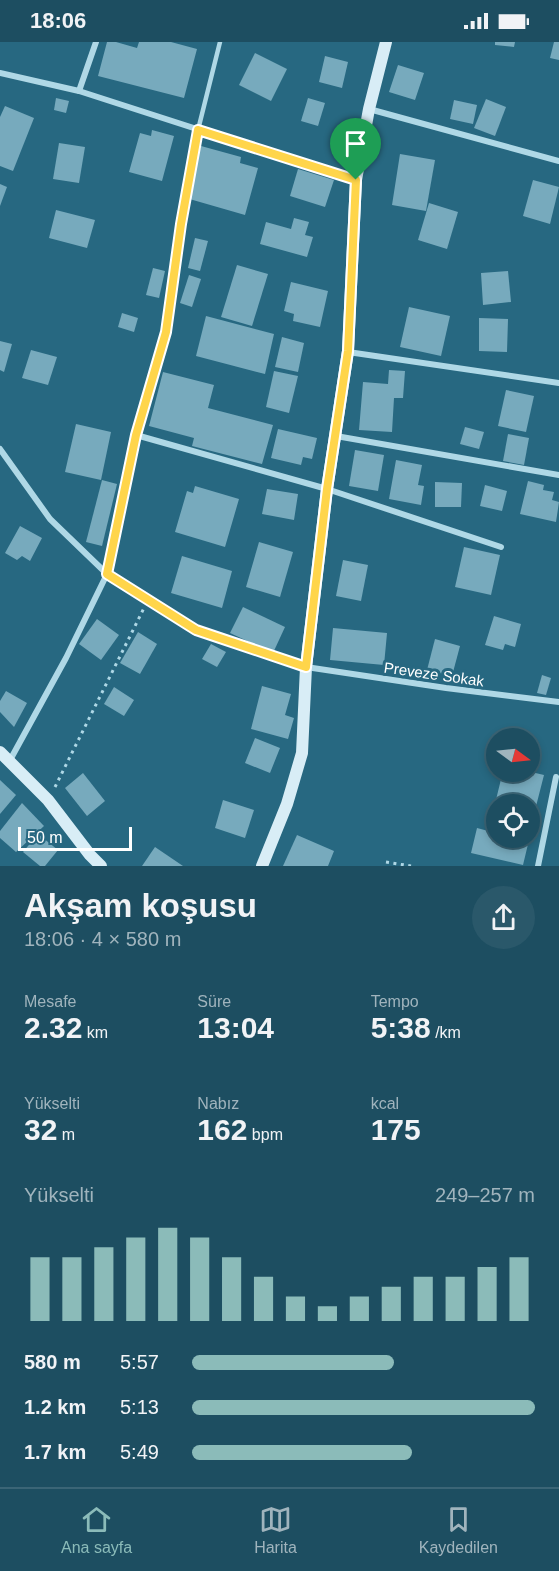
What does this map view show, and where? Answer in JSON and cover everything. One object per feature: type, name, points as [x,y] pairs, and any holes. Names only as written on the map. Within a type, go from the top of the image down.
[{"type":"street","points":[[79,91],[96,42]]},
{"type":"street","points":[[262,866],[287,804],[302,753],[306,667],[327,489],[348,351],[356,180],[369,109],[386,42]]},
{"type":"street","points":[[0,73],[79,91],[356,180]]},
{"type":"street","points":[[369,109],[559,161]]},
{"type":"street","points":[[9,762],[66,658],[107,574],[136,435],[166,332],[181,224],[198,130]]},
{"type":"street","points":[[348,351],[559,383]]},
{"type":"street","points":[[136,435],[327,489],[501,547]]},
{"type":"street","points":[[335,436],[559,475]]},
{"type":"street","name":"Preveze Sokak","points":[[0,449],[50,519],[107,574],[196,630],[306,667],[559,702]]},
{"type":"street","points":[[0,752],[48,800],[101,866]]},
{"type":"street","points":[[538,866],[556,777]]},
{"type":"lane","points":[[198,130],[220,42]]},
{"type":"path","points":[[48,800],[148,600]]},
{"type":"path","points":[[386,862],[411,866]]},
{"type":"building","points":[[107,42],[137,48],[139,42],[171,42],[197,49],[184,98],[98,76]]},
{"type":"building","points":[[495,42],[515,42],[514,47],[495,45]]},
{"type":"building","points":[[554,42],[559,42],[559,60],[550,58]]},
{"type":"building","points":[[255,53],[287,69],[271,101],[239,85]]},
{"type":"building","points":[[325,56],[348,62],[342,88],[319,82]]},
{"type":"building","points":[[398,65],[424,73],[415,100],[389,92]]},
{"type":"building","points":[[56,98],[69,101],[66,113],[54,110]]},
{"type":"building","points":[[308,98],[325,103],[318,126],[301,121]]},
{"type":"building","points":[[486,99],[506,107],[495,136],[474,128]]},
{"type":"building","points":[[454,100],[477,105],[473,124],[450,119]]},
{"type":"building","points":[[5,106],[34,118],[13,171],[0,166],[0,117]]},
{"type":"building","points":[[152,130],[174,136],[162,181],[129,172],[140,133],[151,136]]},
{"type":"building","points":[[59,143],[85,147],[79,183],[53,179]]},
{"type":"building","points":[[201,146],[241,157],[240,163],[258,168],[245,215],[186,198]]},
{"type":"building","points":[[400,154],[435,160],[426,211],[392,205]]},
{"type":"building","points":[[298,169],[334,180],[325,207],[290,196]]},
{"type":"building","points":[[533,180],[559,187],[550,224],[523,216]]},
{"type":"building","points":[[0,184],[7,187],[0,206]]},
{"type":"building","points":[[429,203],[458,212],[447,249],[418,240]]},
{"type":"building","points":[[56,210],[95,220],[87,248],[49,238]]},
{"type":"building","points":[[294,218],[309,222],[305,235],[313,237],[307,257],[260,244],[266,222],[291,229]]},
{"type":"building","points":[[195,238],[208,241],[200,271],[188,268]]},
{"type":"building","points":[[237,265],[268,274],[252,326],[221,317]]},
{"type":"building","points":[[153,268],[165,271],[159,298],[146,295]]},
{"type":"building","points":[[508,271],[511,302],[483,305],[481,273]]},
{"type":"building","points":[[189,275],[201,279],[192,307],[180,303]]},
{"type":"building","points":[[291,282],[328,291],[320,327],[293,321],[294,314],[284,311]]},
{"type":"building","points":[[409,307],[450,316],[441,356],[400,347]]},
{"type":"building","points":[[122,313],[138,318],[134,332],[118,327]]},
{"type":"building","points":[[206,316],[274,334],[265,374],[196,356]]},
{"type":"building","points":[[479,318],[508,319],[507,352],[479,351]]},
{"type":"building","points":[[282,337],[304,343],[298,372],[275,367]]},
{"type":"building","points":[[0,341],[12,344],[4,372],[0,370]]},
{"type":"building","points":[[31,350],[57,357],[48,385],[22,378]]},
{"type":"building","points":[[389,370],[405,371],[403,398],[394,398],[392,432],[359,430],[363,382],[388,384]]},
{"type":"building","points":[[274,371],[298,376],[289,413],[266,407]]},
{"type":"building","points":[[163,372],[214,385],[208,408],[273,425],[262,464],[192,446],[194,438],[149,426]]},
{"type":"building","points":[[506,390],[534,396],[526,432],[498,426]]},
{"type":"building","points":[[76,424],[111,432],[101,480],[65,472]]},
{"type":"building","points":[[465,427],[484,432],[479,449],[460,444]]},
{"type":"building","points":[[278,429],[317,438],[312,459],[303,457],[301,465],[271,458]]},
{"type":"building","points":[[508,434],[529,438],[524,465],[503,461]]},
{"type":"building","points":[[355,450],[384,455],[378,491],[349,486]]},
{"type":"building","points":[[396,460],[422,465],[418,485],[424,486],[421,505],[389,499]]},
{"type":"building","points":[[102,480],[117,484],[102,546],[86,542]]},
{"type":"building","points":[[528,481],[544,485],[543,490],[554,492],[552,500],[559,502],[556,522],[520,514]]},
{"type":"building","points":[[435,482],[462,483],[461,507],[435,507]]},
{"type":"building","points":[[485,485],[507,491],[502,511],[480,506]]},
{"type":"building","points":[[195,486],[239,499],[225,547],[175,532],[187,491],[193,493]]},
{"type":"building","points":[[267,489],[298,494],[294,520],[262,514]]},
{"type":"building","points":[[20,526],[42,538],[30,561],[22,556],[17,560],[5,553]]},
{"type":"building","points":[[259,542],[293,552],[280,597],[246,587]]},
{"type":"building","points":[[464,547],[500,555],[491,595],[455,587]]},
{"type":"building","points":[[182,556],[232,571],[222,608],[171,593]]},
{"type":"building","points":[[343,560],[368,565],[361,601],[336,596]]},
{"type":"building","points":[[243,607],[285,627],[273,653],[230,633]]},
{"type":"building","points":[[494,616],[521,624],[515,647],[505,644],[503,650],[485,645]]},
{"type":"building","points":[[97,619],[119,635],[101,660],[79,644]]},
{"type":"building","points":[[333,628],[387,633],[384,665],[330,660]]},
{"type":"building","points":[[138,632],[157,644],[140,674],[120,663]]},
{"type":"building","points":[[435,639],[460,646],[452,676],[427,670]]},
{"type":"building","points":[[211,644],[226,652],[217,667],[202,659]]},
{"type":"building","points":[[542,675],[551,678],[546,695],[537,693]]},
{"type":"building","points":[[262,686],[291,694],[285,715],[294,718],[288,739],[251,729]]},
{"type":"building","points":[[114,687],[134,700],[124,716],[104,704]]},
{"type":"building","points":[[6,691],[27,703],[14,727],[0,712],[0,701]]},
{"type":"building","points":[[255,738],[280,748],[270,773],[245,763]]},
{"type":"building","points":[[83,773],[105,801],[87,816],[65,788]]},
{"type":"building","points":[[540,774],[544,775],[539,794],[497,794],[500,782],[540,782]]},
{"type":"building","points":[[0,780],[16,795],[0,814]]},
{"type":"building","points":[[223,800],[254,810],[245,838],[215,828]]},
{"type":"building","points":[[22,803],[44,826],[16,852],[0,838],[0,831]]},
{"type":"building","points":[[477,828],[486,830],[486,848],[527,848],[523,865],[471,853]]},
{"type":"building","points":[[38,834],[58,850],[45,866],[40,866],[23,852]]},
{"type":"building","points":[[297,835],[334,851],[328,866],[283,866]]},
{"type":"building","points":[[155,847],[183,866],[142,866]]},
{"type":"route","points":[[198,130],[356,180],[348,351],[327,489],[306,667],[196,630],[107,574],[136,435],[166,332],[181,224],[198,130]]}]
